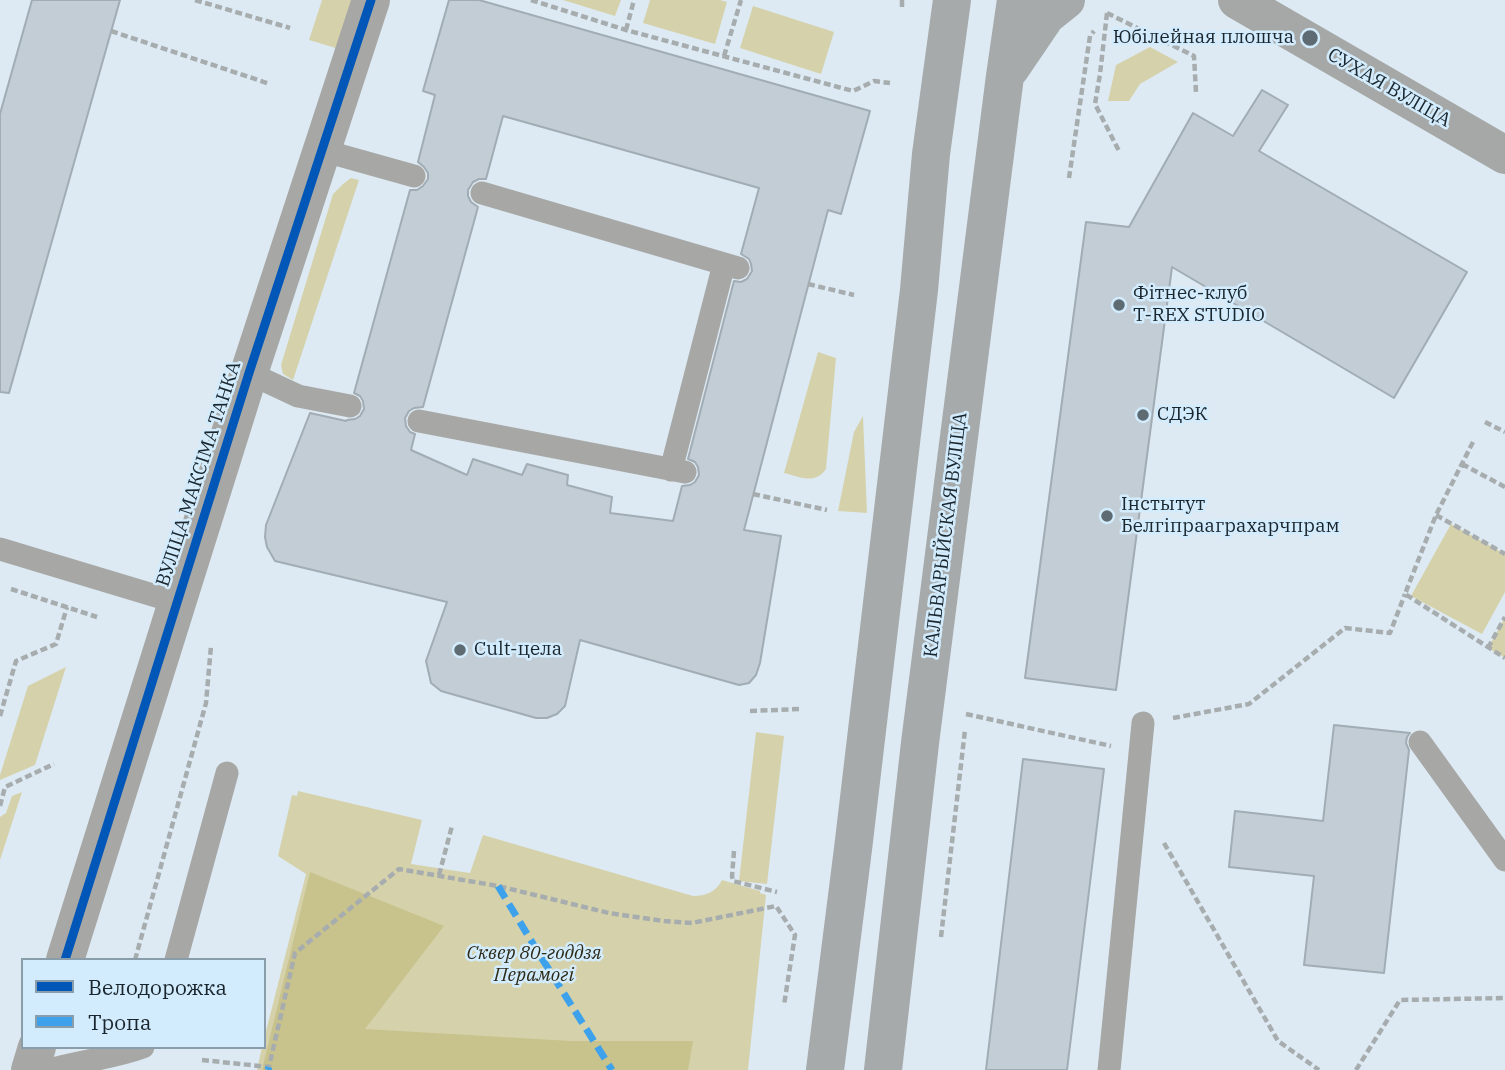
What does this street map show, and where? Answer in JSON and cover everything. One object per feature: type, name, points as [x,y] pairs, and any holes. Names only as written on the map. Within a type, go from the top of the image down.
[{"type":"main road","points":[[825,1070],[919,290],[931,154],[952,0]]},
{"type":"main road","name":"КАЛЬВАРЫЙСКАЯ ВУЛІЦА","points":[[883,1070],[920,743],[1016,0]]},
{"type":"main road","points":[[1005,76],[1046,16],[1066,0]]},
{"type":"main road","name":"СУХАЯ ВУЛІЦА","points":[[1237,0],[1505,155]]},
{"type":"street","name":"ВУЛІЦА МАКСІМА ТАНКА","points":[[66,958],[176,602],[371,0]]},
{"type":"street","points":[[30,1070],[36,1049]]},
{"type":"lane","points":[[321,150],[414,176]]},
{"type":"lane","points":[[419,421],[678,471],[731,266],[482,194]]},
{"type":"lane","points":[[249,373],[298,396],[350,406]]},
{"type":"lane","points":[[0,549],[176,602]]},
{"type":"lane","points":[[1109,1070],[1143,723]]},
{"type":"lane","points":[[1420,742],[1505,860]]},
{"type":"lane","points":[[177,958],[227,773]]},
{"type":"lane","points":[[49,1070],[138,1049]]},
{"type":"path","points":[[195,0],[290,28]]},
{"type":"path","points":[[531,0],[626,30],[853,91],[874,81],[890,83]]},
{"type":"path","points":[[626,30],[634,0]]},
{"type":"path","points":[[724,56],[741,0]]},
{"type":"path","points":[[902,0],[902,7]]},
{"type":"path","points":[[1101,21],[1107,13]]},
{"type":"path","points":[[1107,13],[1194,56],[1196,92]]},
{"type":"path","points":[[1107,13],[1095,104],[1119,153]]},
{"type":"path","points":[[1069,178],[1090,37],[1096,29]]},
{"type":"path","points":[[111,31],[270,84]]},
{"type":"path","points":[[807,284],[854,295]]},
{"type":"path","points":[[1485,422],[1505,432]]},
{"type":"path","points":[[1143,723],[1250,704],[1345,628],[1390,633],[1436,515],[1473,442]]},
{"type":"path","points":[[1462,464],[1505,487]]},
{"type":"path","points":[[753,494],[827,510]]},
{"type":"path","points":[[1436,515],[1505,554]]},
{"type":"path","points":[[0,585],[97,617]]},
{"type":"path","points":[[1405,594],[1505,658]]},
{"type":"path","points":[[0,716],[16,661],[56,644],[67,607]]},
{"type":"path","points":[[1488,648],[1505,617]]},
{"type":"path","points":[[136,958],[206,703],[211,646]]},
{"type":"path","points":[[750,711],[801,709]]},
{"type":"path","points":[[0,806],[5,787],[54,764]]},
{"type":"path","points":[[439,875],[452,826]]},
{"type":"path","points":[[734,851],[733,881],[777,891]]},
{"type":"path","points":[[202,1060],[269,1067],[295,953],[399,869],[498,886],[609,914],[664,921],[692,923],[776,906],[795,935],[784,1005]]},
{"type":"path","points":[[1356,1070],[1400,1000],[1505,998]]},
{"type":"green space","points":[[322,0],[355,0],[339,49],[309,40]]},
{"type":"green space","points":[[563,0],[621,0],[615,16]]},
{"type":"green space","points":[[650,0],[727,2],[715,44],[643,23]]},
{"type":"green space","points":[[753,6],[834,32],[821,74],[740,48]]},
{"type":"green space","points":[[1150,47],[1178,62],[1140,84],[1129,101],[1108,101],[1116,65]]},
{"type":"green space","points":[[351,178],[359,180],[293,380],[283,374],[281,365],[333,194]]},
{"type":"green space","points":[[818,352],[836,358],[826,469],[817,477],[807,478],[784,473]]},
{"type":"green space","points":[[863,416],[867,513],[838,511],[854,432]]},
{"type":"green space","points":[[1451,524],[1505,554],[1505,592],[1482,634],[1411,596]]},
{"type":"green space","points":[[1505,617],[1505,658],[1488,648]]},
{"type":"green space","points":[[66,667],[35,765],[0,780],[28,686]]},
{"type":"green space","points":[[756,732],[784,736],[767,884],[739,881]]},
{"type":"green space","name":"Сквер 80-годдзя Перамогі","points":[[298,791],[422,820],[411,864],[470,873],[483,835],[693,896],[710,892],[717,888],[722,880],[760,891],[766,895],[748,1070],[257,1070],[262,1049],[266,1049],[266,1031],[306,874],[278,856],[292,795],[297,796]]},
{"type":"green space","points":[[22,792],[0,860],[0,817],[6,813],[12,796]]},
{"type":"shaded area","points":[[310,872],[444,926],[365,1029],[571,1041],[693,1041],[688,1070],[262,1070]]},
{"type":"building","points":[[32,0],[120,0],[9,393],[0,392],[0,114]]},
{"type":"building","points":[[449,0],[479,0],[870,111],[841,214],[828,210],[744,530],[781,536],[760,663],[756,675],[749,683],[739,685],[580,640],[565,706],[557,714],[536,718],[441,691],[431,683],[426,661],[447,602],[275,561],[267,547],[266,525],[310,413],[346,421],[360,416],[364,409],[360,396],[354,393],[410,190],[417,190],[428,179],[428,173],[418,162],[435,95],[423,91]],"holes":[[[503,116],[759,188],[741,254],[749,259],[752,271],[747,279],[734,281],[688,459],[695,462],[699,475],[695,482],[682,486],[673,521],[610,513],[612,497],[567,485],[568,475],[527,464],[522,475],[473,459],[467,475],[411,450],[415,434],[406,426],[405,418],[409,411],[423,407],[478,207],[471,202],[468,190],[473,182],[486,179]]]},
{"type":"building","points":[[1262,90],[1288,105],[1259,151],[1467,272],[1394,398],[1172,267],[1116,690],[1025,678],[1086,222],[1129,227],[1193,113],[1233,136]]},
{"type":"building","points":[[1334,725],[1410,733],[1406,743],[1409,750],[1384,973],[1304,965],[1314,876],[1229,867],[1235,811],[1323,821]]},
{"type":"building","points":[[1023,759],[1104,769],[1067,1070],[986,1070]]},
{"type":"marked path","points":[[498,886],[612,1070]]},
{"type":"cycle path","points":[[66,958],[249,373],[371,0]]},
{"type":"place","name":"Юбілейная плошча","points":[[1310,38]]},
{"type":"place","name":"Фітнес-клуб T-REX STUDIO","points":[[1119,305]]},
{"type":"place","name":"СДЭК","points":[[1143,415]]},
{"type":"place","name":"Інстытут Белгіпрааграхарчпрам","points":[[1107,516]]},
{"type":"place","name":"Cult-цела","points":[[460,650]]}]
